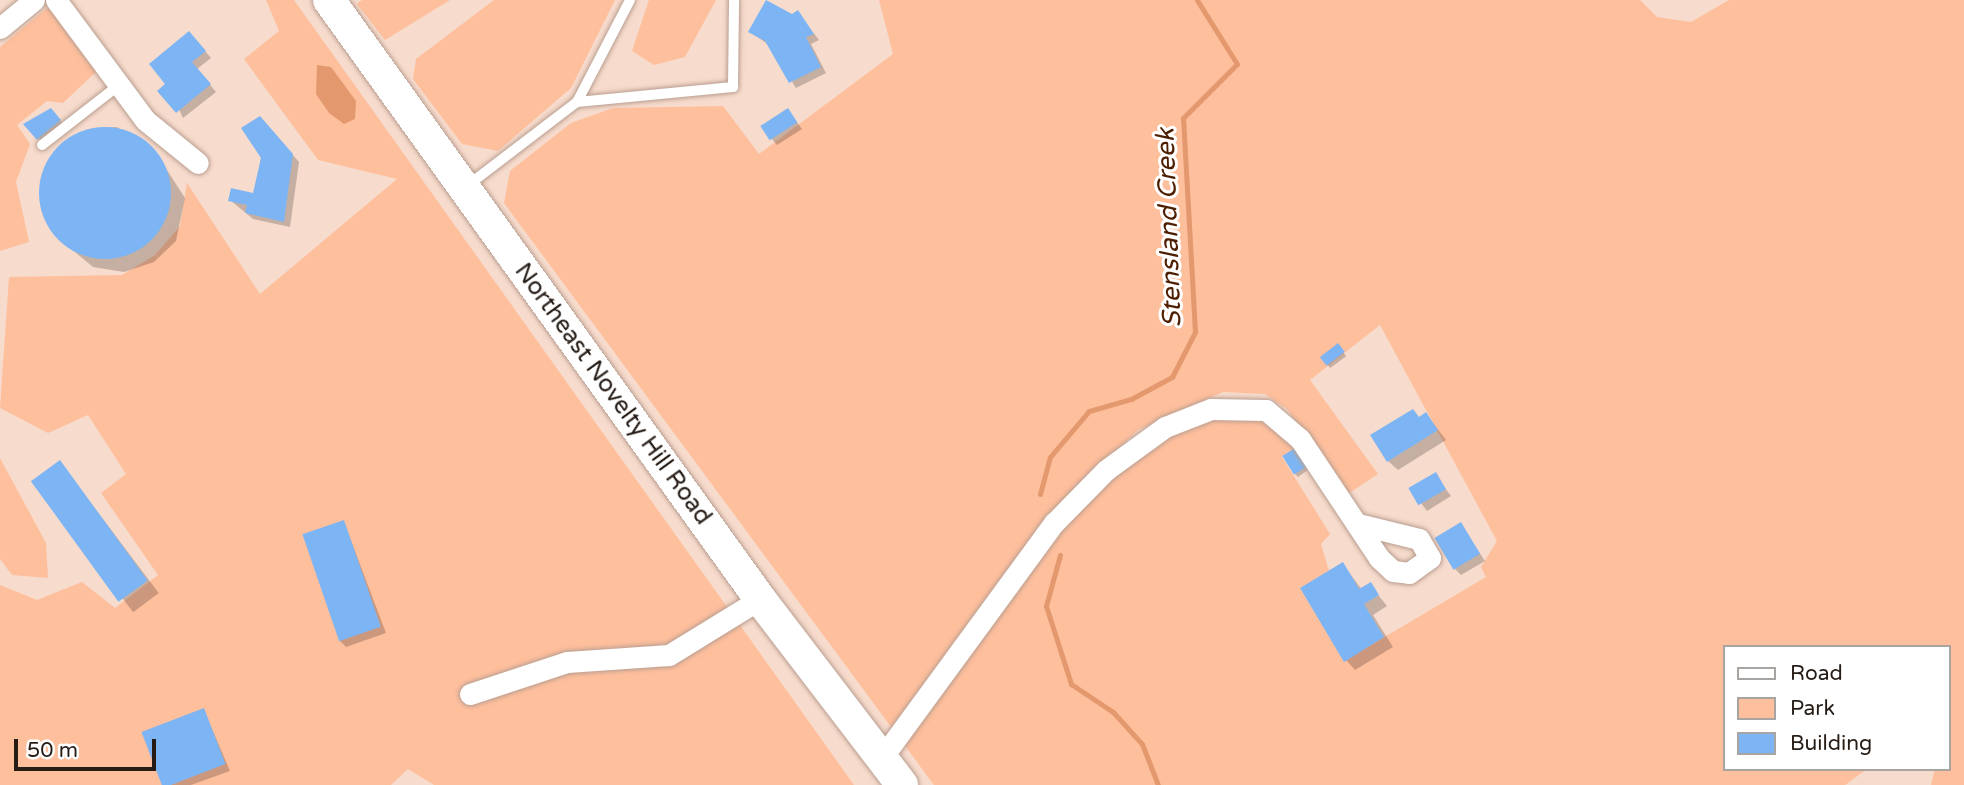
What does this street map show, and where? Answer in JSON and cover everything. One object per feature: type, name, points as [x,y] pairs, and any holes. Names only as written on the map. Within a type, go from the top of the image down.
[{"type":"main road","name":"Northeast Novelty Hill Road","points":[[329,0],[760,599],[902,785]]},
{"type":"street","points":[[0,28],[34,0]]},
{"type":"street","points":[[57,0],[145,120],[198,163]]},
{"type":"street","points":[[881,759],[1054,523],[1106,470],[1165,427],[1211,409],[1266,410],[1300,439],[1358,524]]},
{"type":"street","points":[[470,694],[566,662],[669,655],[760,599]]},
{"type":"lane","points":[[465,188],[577,103],[630,0]]},
{"type":"lane","points":[[577,103],[733,87],[734,0]]},
{"type":"lane","points":[[42,145],[119,85]]},
{"type":"green space","points":[[266,0],[294,0],[854,785],[434,785],[408,769],[391,785],[0,785],[0,585],[37,600],[82,582],[115,608],[158,575],[101,493],[126,474],[88,415],[48,433],[0,408],[9,277],[122,275],[155,255],[180,226],[187,183],[260,294],[397,179],[318,160],[244,59],[279,31]]},
{"type":"green space","points":[[362,0],[450,0],[385,40],[357,4]]},
{"type":"green space","points":[[494,0],[615,0],[571,88],[498,151],[462,144],[413,79],[416,59]]},
{"type":"green space","points":[[649,0],[716,0],[685,57],[654,65],[632,51]]},
{"type":"green space","points":[[879,0],[1640,0],[1657,17],[1691,22],[1729,0],[1964,0],[1964,785],[1931,785],[1934,771],[1950,771],[1950,645],[1722,645],[1722,771],[1864,771],[1845,785],[934,785],[504,203],[510,171],[571,123],[613,108],[723,106],[759,154],[893,54]],"holes":[[[1380,325],[1497,541],[1481,567],[1486,577],[1344,661],[1300,588],[1329,571],[1321,544],[1330,534],[1282,457],[1295,448],[1262,420],[1232,411],[1186,426],[1066,498],[1138,430],[1223,392],[1265,394],[1287,409],[1348,494],[1378,474],[1310,380]]]},
{"type":"green space","points":[[53,3],[99,69],[63,103],[47,101],[17,125],[30,144],[16,182],[29,242],[0,251],[0,47]]},
{"type":"green space","points":[[0,458],[46,543],[48,578],[12,575],[0,559]]},
{"type":"shaded area","points":[[317,65],[331,67],[356,101],[355,119],[344,124],[329,113],[316,94]]},
{"type":"building","points":[[766,0],[792,14],[798,10],[814,34],[806,37],[821,67],[789,83],[765,41],[748,32]]},
{"type":"building","points":[[189,31],[206,51],[192,62],[211,84],[176,113],[157,91],[165,84],[149,64]]},
{"type":"building","points":[[51,108],[61,120],[37,140],[23,124]]},
{"type":"building","points":[[788,108],[797,122],[770,140],[760,126]]},
{"type":"building","points":[[260,116],[293,154],[284,222],[245,213],[247,205],[228,201],[231,188],[253,193],[261,158],[241,128]]},
{"type":"building","points":[[105,127],[130,132],[152,146],[166,168],[171,193],[166,218],[152,240],[130,254],[105,259],[80,254],[58,240],[44,218],[39,193],[44,168],[58,146],[80,132]]},
{"type":"building","points":[[1338,343],[1345,352],[1327,366],[1320,357]]},
{"type":"building","points":[[1413,409],[1419,417],[1426,412],[1438,430],[1387,462],[1370,435]]},
{"type":"building","points":[[1295,448],[1307,467],[1294,475],[1282,456]]},
{"type":"building","points":[[60,460],[148,581],[118,602],[31,481]]},
{"type":"building","points":[[1436,472],[1446,489],[1418,505],[1408,488]]},
{"type":"building","points":[[344,520],[381,627],[339,641],[302,534]]},
{"type":"building","points":[[1461,522],[1480,554],[1453,570],[1434,538]]},
{"type":"building","points":[[1343,562],[1359,589],[1371,582],[1379,595],[1364,604],[1384,637],[1344,662],[1300,588]]},
{"type":"building","points":[[204,708],[226,764],[171,785],[162,785],[141,732]]},
{"type":"waterway","name":"Stensland Creek","points":[[1040,494],[1050,457],[1089,411],[1131,399],[1172,377],[1195,332],[1183,118],[1237,64],[1197,0]]},
{"type":"waterway","name":"Stensland Creek","points":[[1060,555],[1046,606],[1071,684],[1113,712],[1142,744],[1158,785]]}]
